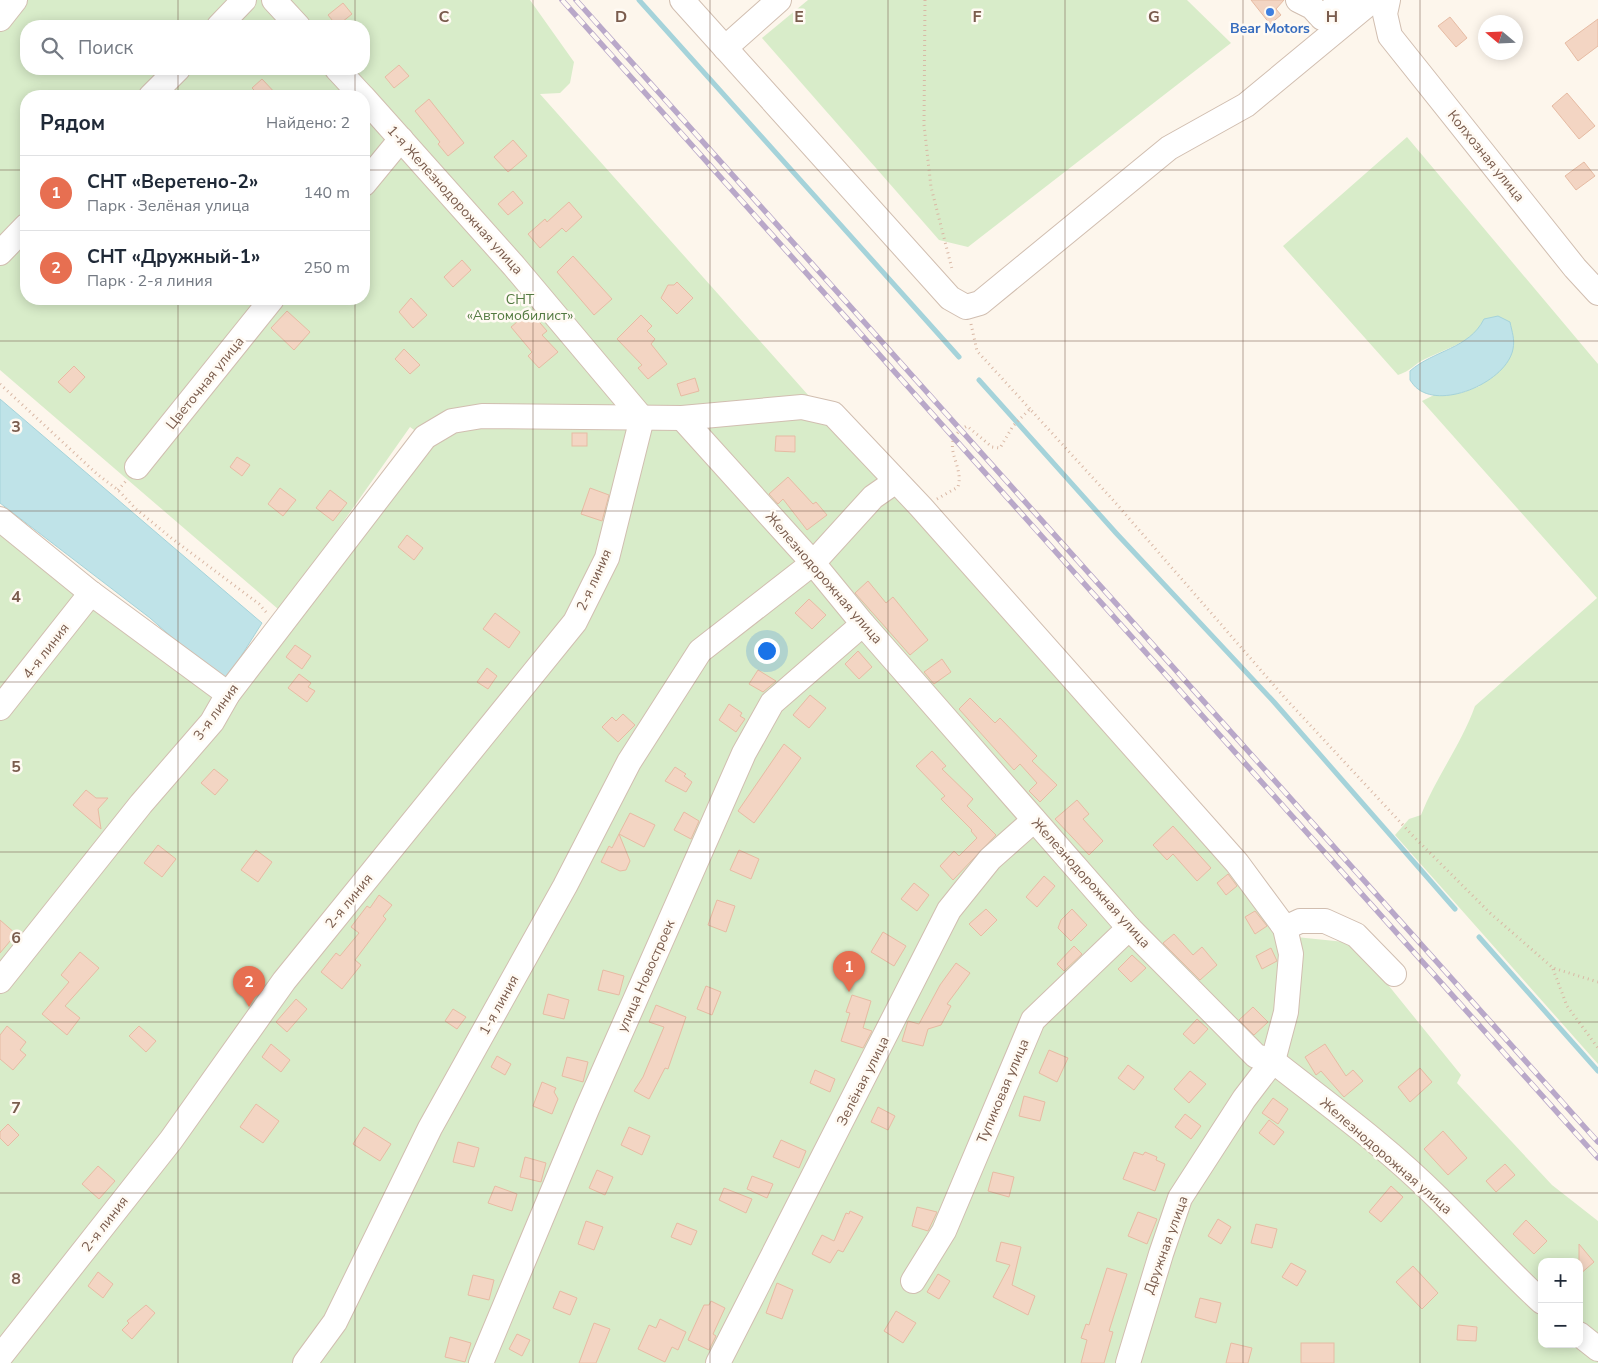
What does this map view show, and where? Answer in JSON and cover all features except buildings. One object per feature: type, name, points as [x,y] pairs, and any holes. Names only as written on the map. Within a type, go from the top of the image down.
[{"type":"street","points":[[0,19],[15,0]]},
{"type":"street","points":[[225,20],[244,0]]},
{"type":"street","points":[[274,0],[292,20]]},
{"type":"street","points":[[682,0],[950,298],[966,307],[980,304],[1169,148],[1246,105],[1382,5]]},
{"type":"street","points":[[725,48],[779,0]]},
{"type":"street","points":[[1298,0],[1312,7],[1322,18],[1342,0]]},
{"type":"street","name":"Колхозная улица","points":[[1382,5],[1390,36],[1598,293]]},
{"type":"street","points":[[158,90],[172,75]]},
{"type":"street","name":"1-я Железнодорожная улица","points":[[343,75],[356,90]]},
{"type":"street","name":"1-я Железнодорожная улица","points":[[370,105],[514,266],[642,418]]},
{"type":"street","points":[[370,177],[401,139]]},
{"type":"street","points":[[0,253],[20,232]]},
{"type":"street","name":"Цветочная улица","points":[[137,467],[267,305]]},
{"type":"street","points":[[642,418],[682,418],[802,407],[833,414],[921,507],[1238,863],[1285,928],[1291,954],[1286,1012],[1273,1061]]},
{"type":"street","name":"3-я линия","points":[[0,981],[141,804],[212,722],[228,694],[425,437],[452,421],[482,416],[642,418]]},
{"type":"street","name":"2-я линия","points":[[0,1357],[171,1140],[284,981],[575,622],[606,558],[642,418]]},
{"type":"street","name":"Железнодорожная улица","points":[[682,418],[813,563],[862,624],[1129,928],[1256,1056],[1273,1061],[1359,1129],[1437,1196],[1501,1264],[1538,1298]]},
{"type":"street","name":"1-я линия","points":[[305,1363],[335,1322],[430,1128],[565,886],[629,762],[700,651],[813,563],[873,497],[896,481]]},
{"type":"street","points":[[0,519],[91,593],[228,694]]},
{"type":"street","name":"4-я линия","points":[[0,708],[91,593]]},
{"type":"street","name":"улица Новостроек","points":[[481,1363],[587,1110],[744,753],[772,703],[862,624]]},
{"type":"street","name":"Зелёная улица","points":[[718,1363],[949,910],[990,859],[1034,820]]},
{"type":"street","points":[[1285,928],[1300,921],[1325,922],[1356,935],[1394,974]]},
{"type":"street","name":"Тупиковая улица","points":[[913,1281],[944,1231],[1033,1020],[1129,928]]},
{"type":"street","name":"Дружная улица","points":[[1128,1363],[1180,1198],[1244,1099],[1273,1061]]},
{"type":"street","points":[[1583,1337],[1598,1349]]},
{"type":"path","points":[[925,0],[924,125],[931,187],[948,260],[954,275]]},
{"type":"path","points":[[966,307],[978,351],[1113,500],[1285,698],[1414,836],[1490,913],[1553,968],[1598,982]]},
{"type":"path","points":[[0,384],[97,474],[118,490],[136,509],[170,538],[259,604],[270,620],[280,627]]},
{"type":"path","points":[[921,507],[958,487],[960,480],[952,447],[952,438],[959,430],[966,426],[992,446],[1000,448],[1013,426],[1030,409]]},
{"type":"path","points":[[1553,968],[1567,1006],[1598,1048]]},
{"type":"green space","name":"СНТ «Автомобилист»","points":[[0,0],[530,0],[574,62],[570,83],[560,93],[540,94],[1238,878],[1276,935],[1345,942],[1372,965],[1461,1075],[1457,1083],[1552,1185],[1598,1221],[1598,1363],[0,1363],[0,519],[228,694],[424,437],[410,427],[315,562],[278,609],[0,370]]},
{"type":"green space","points":[[808,0],[1187,0],[1231,43],[968,247],[939,240],[762,38]]},
{"type":"green space","points":[[1407,137],[1598,364],[1598,1064],[1395,835],[1409,819],[1421,815],[1463,734],[1475,706],[1597,598],[1422,401],[1434,395],[1461,393],[1480,386],[1478,332],[1398,375],[1283,246]]},
{"type":"water","points":[[1498,316],[1510,322],[1514,342],[1508,361],[1499,372],[1487,381],[1458,394],[1443,396],[1429,394],[1418,389],[1413,384],[1410,380],[1410,371],[1419,364],[1469,337],[1484,319]]},
{"type":"water","points":[[0,399],[262,623],[226,680],[217,677],[150,618],[0,503]]},
{"type":"waterway","points":[[639,0],[959,357]]},
{"type":"waterway","points":[[979,380],[1116,533],[1274,702],[1455,909]]},
{"type":"waterway","points":[[1479,937],[1598,1071]]},
{"type":"railway","points":[[562,0],[1598,1158]]},
{"type":"railway","points":[[576,0],[1598,1142]]},
{"type":"place","name":"Bear Motors","points":[[1270,12]]},
{"type":"place","name":"СНТ «Веретено-2»","points":[[849,992]]},
{"type":"place","name":"СНТ «Дружный-1»","points":[[249,1007]]}]
